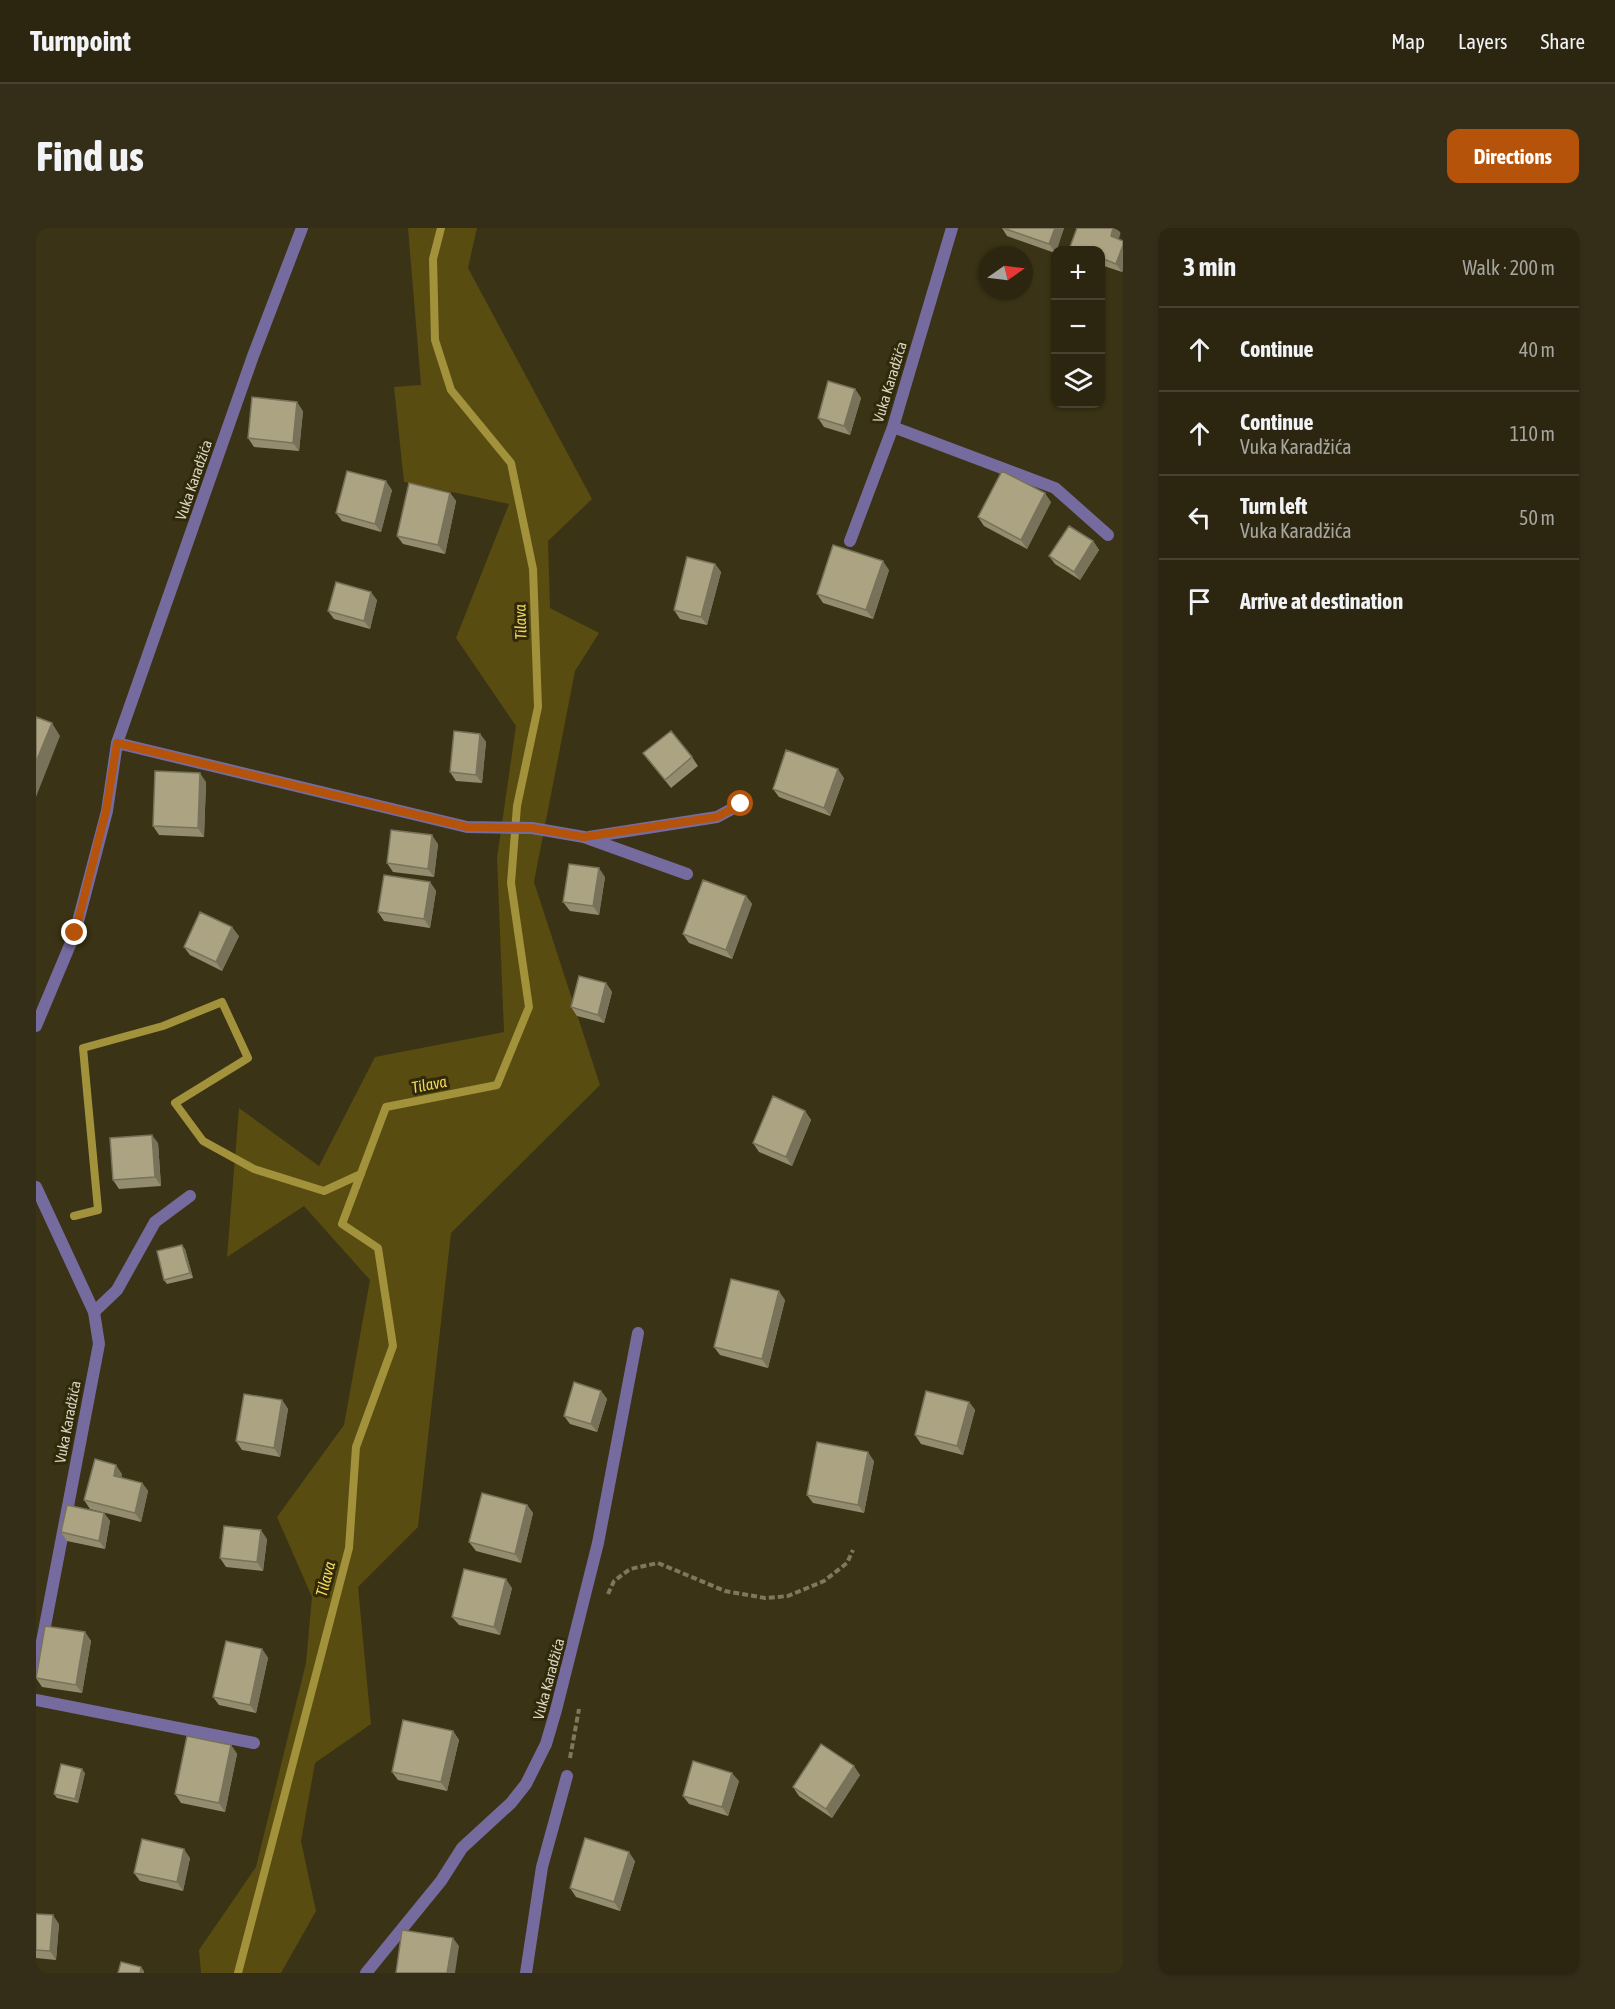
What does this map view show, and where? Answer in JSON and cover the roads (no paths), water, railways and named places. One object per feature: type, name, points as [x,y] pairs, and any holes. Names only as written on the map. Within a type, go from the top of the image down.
[{"type":"street","name":"Vuka Karadžića","points":[[36,1026],[75,933],[106,811],[117,743],[253,356],[302,228]]},
{"type":"street","name":"Vuka Karadžića","points":[[850,541],[893,427],[952,228]]},
{"type":"street","points":[[893,427],[1055,488],[1108,535]]},
{"type":"street","points":[[117,743],[467,827],[532,828],[584,837],[687,874]]},
{"type":"street","points":[[584,837],[717,817],[741,804]]},
{"type":"street","name":"Vuka Karadžića","points":[[36,1187],[93,1312],[99,1344],[36,1673]]},
{"type":"street","points":[[93,1312],[117,1290],[155,1222],[190,1196]]},
{"type":"street","name":"Vuka Karadžića","points":[[366,1973],[441,1881],[462,1848],[511,1803],[526,1784],[546,1744],[598,1543],[638,1333]]},
{"type":"street","points":[[36,1700],[254,1743]]},
{"type":"street","points":[[526,1973],[542,1867],[567,1776]]},
{"type":"waterway","name":"Tilava","points":[[238,1973],[349,1548],[356,1447],[393,1346],[378,1248],[342,1224],[386,1107],[497,1085],[529,1007],[511,883],[517,806],[538,707],[533,569],[511,463],[451,390],[435,340],[433,259],[441,228]]},
{"type":"waterway","points":[[74,1216],[98,1210],[83,1048],[163,1026],[222,1002],[248,1058],[175,1103],[203,1141],[254,1169],[324,1191],[361,1174]]}]
